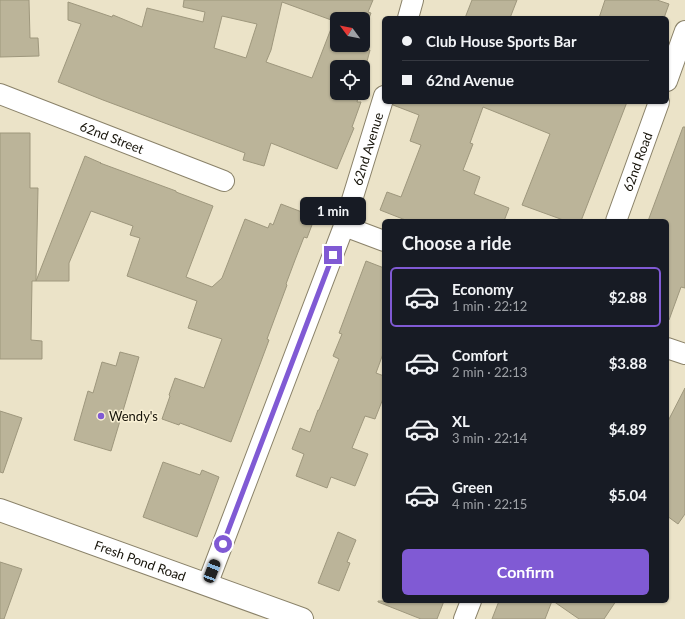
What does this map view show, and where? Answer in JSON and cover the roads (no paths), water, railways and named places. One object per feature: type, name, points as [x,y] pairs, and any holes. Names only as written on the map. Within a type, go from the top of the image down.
[{"type":"main road","name":"Fresh Pond Road","points":[[0,510],[302,619]]},
{"type":"street","points":[[409,16],[413,0]]},
{"type":"street","points":[[669,75],[685,31]]},
{"type":"street","name":"62nd Street","points":[[0,94],[224,181]]},
{"type":"street","name":"62nd Avenue","points":[[207,585],[344,226],[382,102]]},
{"type":"street","name":"62nd Road","points":[[617,219],[658,104]]},
{"type":"street","points":[[344,226],[382,240]]},
{"type":"street","points":[[669,349],[685,354]]},
{"type":"street","points":[[464,619],[470,603]]},
{"type":"place","name":"Wendy's","points":[[101,416]]}]
